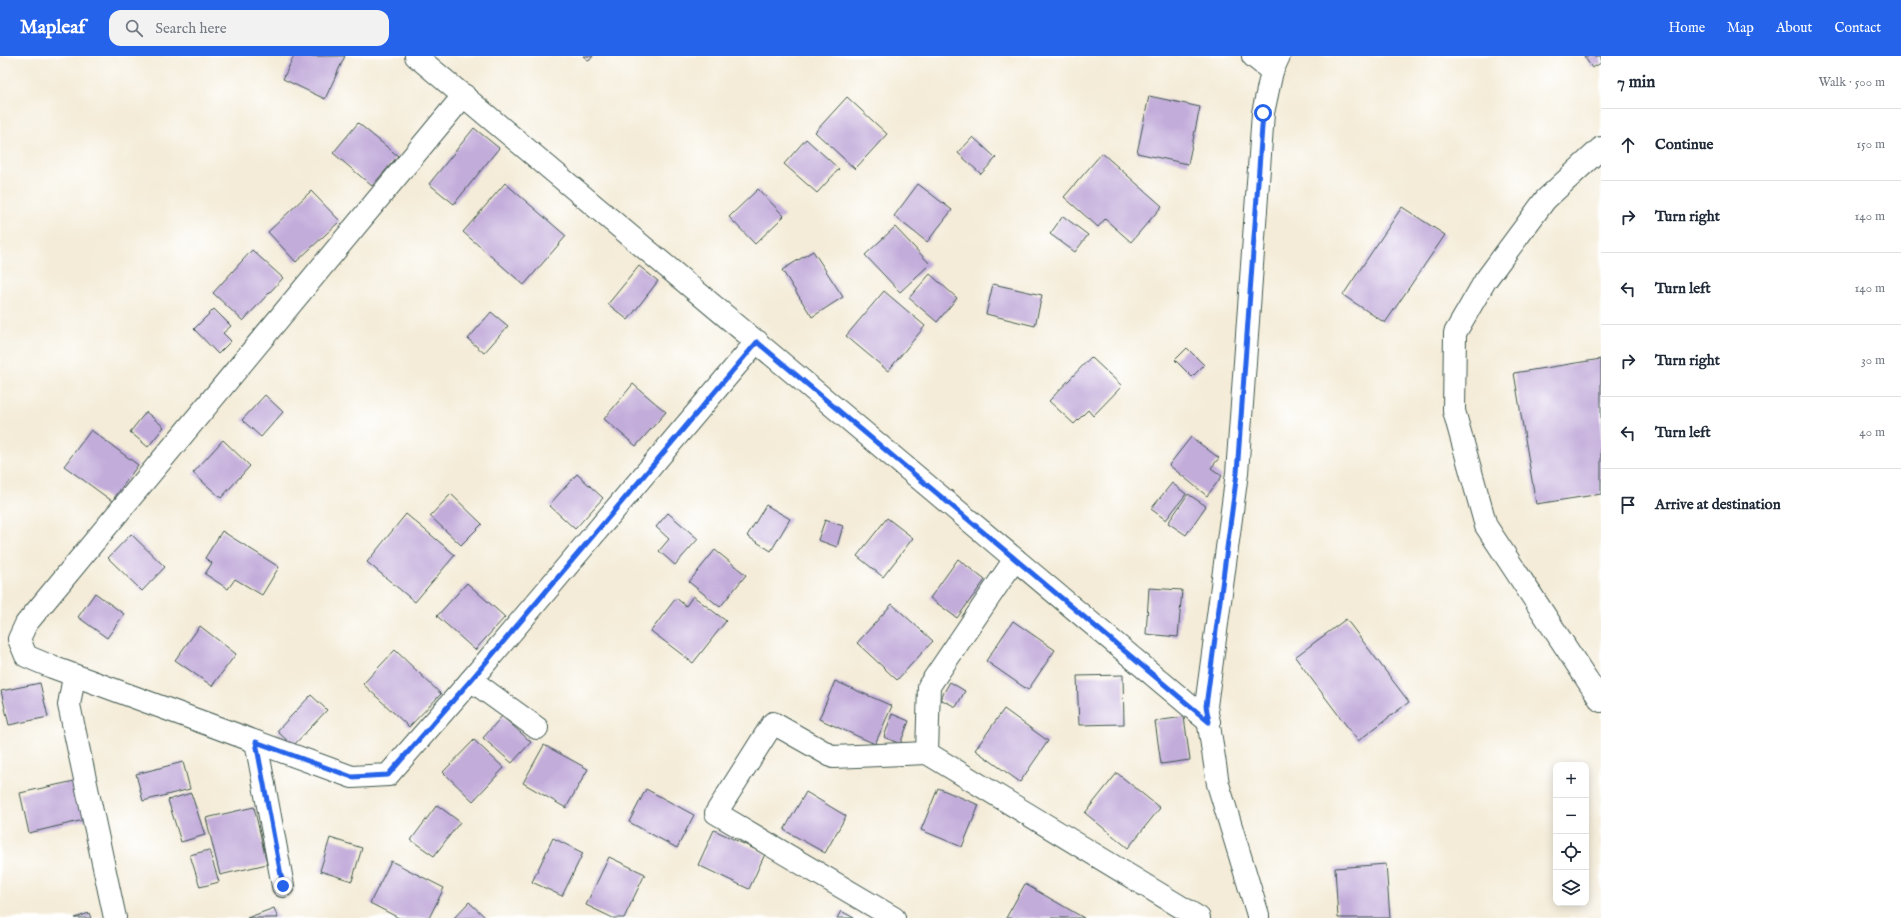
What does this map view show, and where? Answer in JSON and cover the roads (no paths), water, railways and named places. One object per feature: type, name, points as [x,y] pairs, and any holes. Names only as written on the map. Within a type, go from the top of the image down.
[{"type":"street","points":[[416,56],[1209,722]]},
{"type":"street","points":[[1253,56],[1276,63],[1263,113],[1237,473],[1206,706],[1218,784],[1258,918]]},
{"type":"street","points":[[464,95],[26,624],[19,638],[26,656],[74,676],[352,777],[388,775],[471,680],[757,342]]},
{"type":"street","points":[[1601,148],[1545,200],[1485,282],[1455,333],[1454,411],[1486,526],[1601,701]]},
{"type":"street","points":[[927,753],[929,686],[1015,559]]},
{"type":"street","points":[[74,676],[69,705],[115,918]]},
{"type":"street","points":[[471,680],[537,728]]},
{"type":"street","points":[[894,918],[716,813],[774,723],[833,757],[927,753],[1199,918]]},
{"type":"street","points":[[256,742],[283,886]]}]
